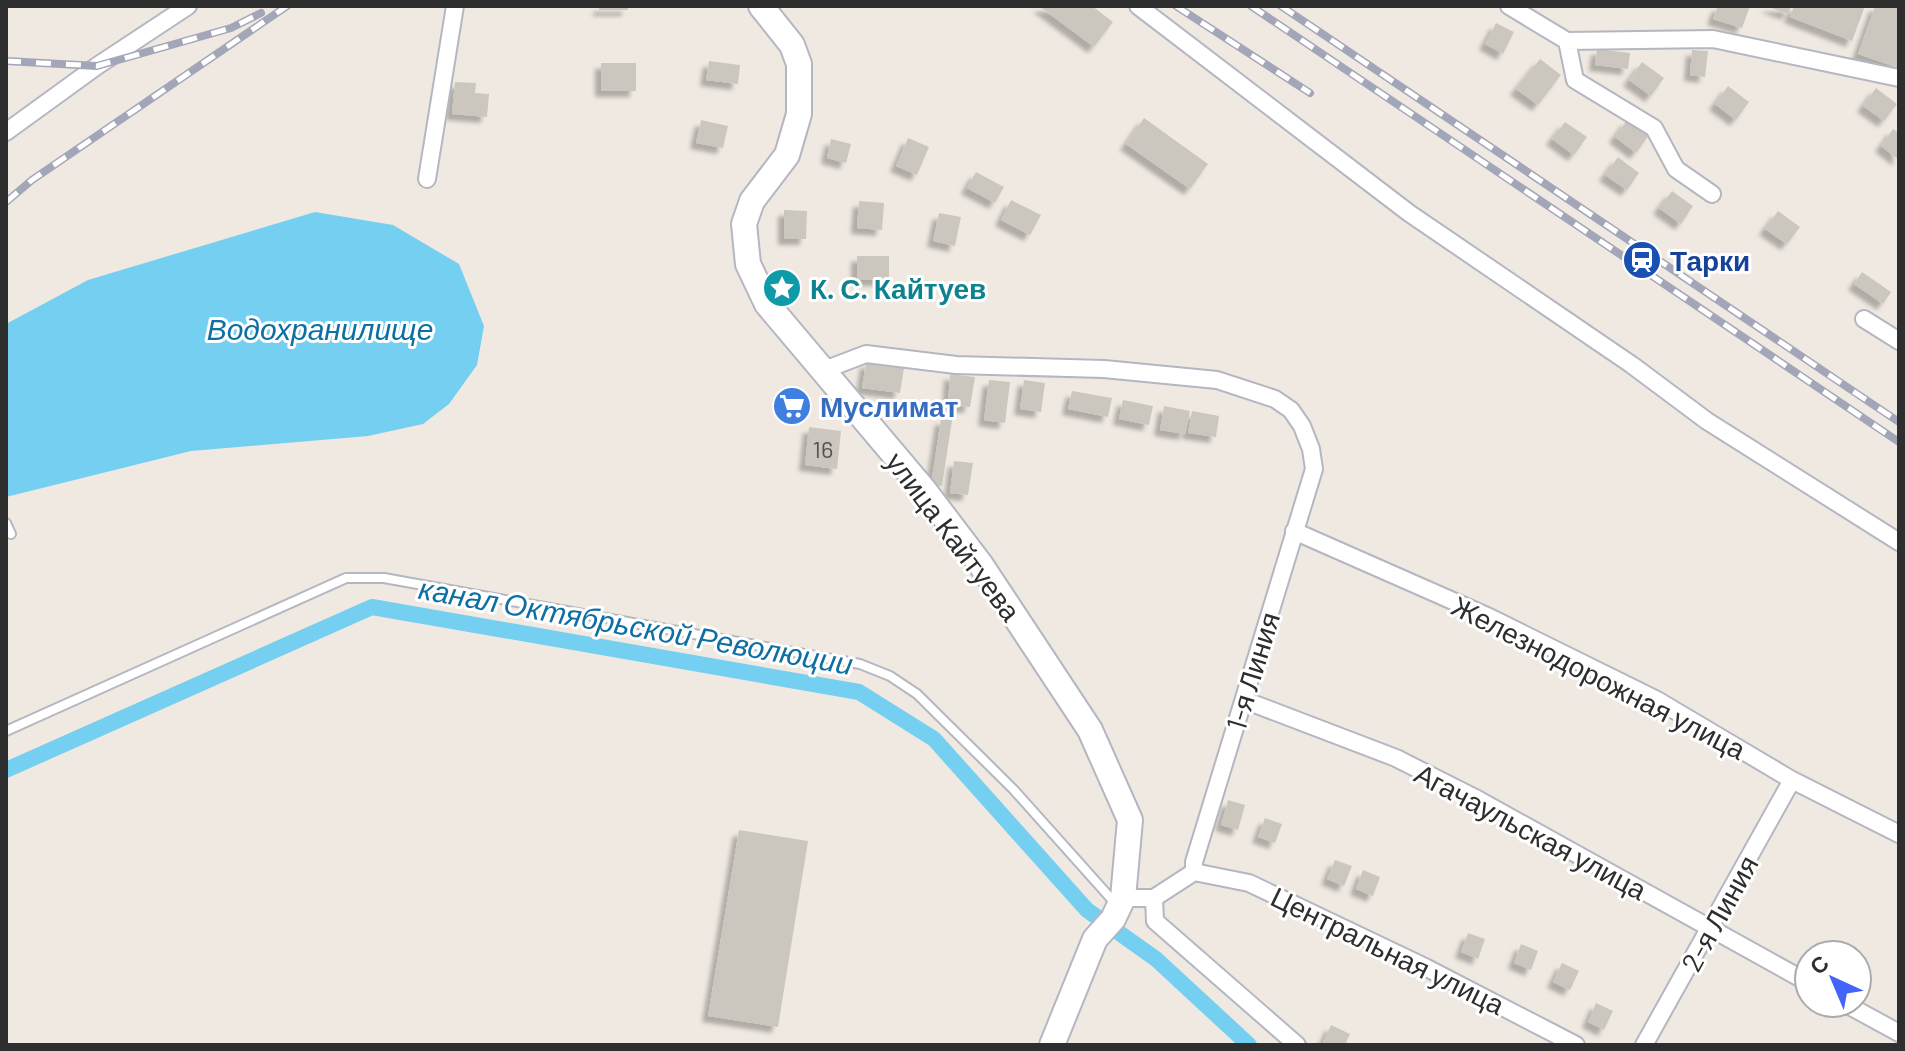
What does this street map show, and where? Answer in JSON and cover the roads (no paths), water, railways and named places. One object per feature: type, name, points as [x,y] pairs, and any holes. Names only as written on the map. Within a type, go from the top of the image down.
[{"type":"main road","name":"улица Кайтуева","points":[[761,6],[792,45],[799,64],[800,99],[799,114],[787,155],[752,201],[744,224],[748,264],[767,304],[924,490],[981,565],[1090,730],[1130,820],[1118,908]]},
{"type":"main road","points":[[1052,1045],[1095,939],[1118,908]]},
{"type":"street","points":[[6,132],[97,66],[188,6]]},
{"type":"street","points":[[427,179],[455,6]]},
{"type":"street","points":[[1138,6],[1409,213],[1632,365],[1707,421],[1899,542]]},
{"type":"street","points":[[1509,6],[1567,41],[1713,39],[1899,78]]},
{"type":"street","points":[[1567,41],[1575,80],[1654,128],[1676,169],[1712,194]]},
{"type":"street","points":[[1864,319],[1899,341]]},
{"type":"street","name":"1-я Линия","points":[[824,370],[866,354],[1004,369],[1023,366],[1104,369],[1217,380],[1275,399],[1291,410],[1302,426],[1311,449],[1314,469],[1194,862],[1194,872]]},
{"type":"street","name":"Железнодорожная улица","points":[[1294,531],[1487,616],[1628,686],[1792,780],[1899,834]]},
{"type":"street","name":"Агачаульская улица","points":[[1244,700],[1396,758],[1479,800],[1793,974]]},
{"type":"street","name":"2-я Линия","points":[[1644,1045],[1792,780]]},
{"type":"street","points":[[1118,908],[1154,898],[1194,872]]},
{"type":"street","name":"Центральная улица","points":[[1194,872],[1249,883],[1437,973],[1576,1045]]},
{"type":"street","points":[[1154,898],[1155,921],[1297,1045]]},
{"type":"street","points":[[1873,1019],[1899,1033]]},
{"type":"lane","points":[[6,523],[11,534]]},
{"type":"lane","points":[[6,731],[346,578],[384,578],[860,664],[890,676],[917,694],[1013,789],[1118,908]]},
{"type":"water","name":"Водохранилище","points":[[315,212],[393,225],[459,264],[484,326],[477,365],[449,404],[423,424],[368,436],[191,451],[6,497],[6,324],[88,280]]},
{"type":"waterway","name":"канал Октябрьской Революции","points":[[6,770],[372,607],[859,692],[934,739],[1087,910],[1156,959],[1249,1045]]},
{"type":"railway","points":[[6,202],[32,180],[287,6]]},
{"type":"railway","points":[[1176,6],[1310,93]]},
{"type":"railway","points":[[1251,6],[1899,442]]},
{"type":"railway","points":[[1281,6],[1899,422]]},
{"type":"railway","points":[[6,61],[97,66],[231,28],[261,13]]},
{"type":"place","name":"Тарки","points":[[1642,260]]},
{"type":"place","name":"К. С. Кайтуев","points":[[782,288]]},
{"type":"place","name":"Муслимат","points":[[792,406]]}]
